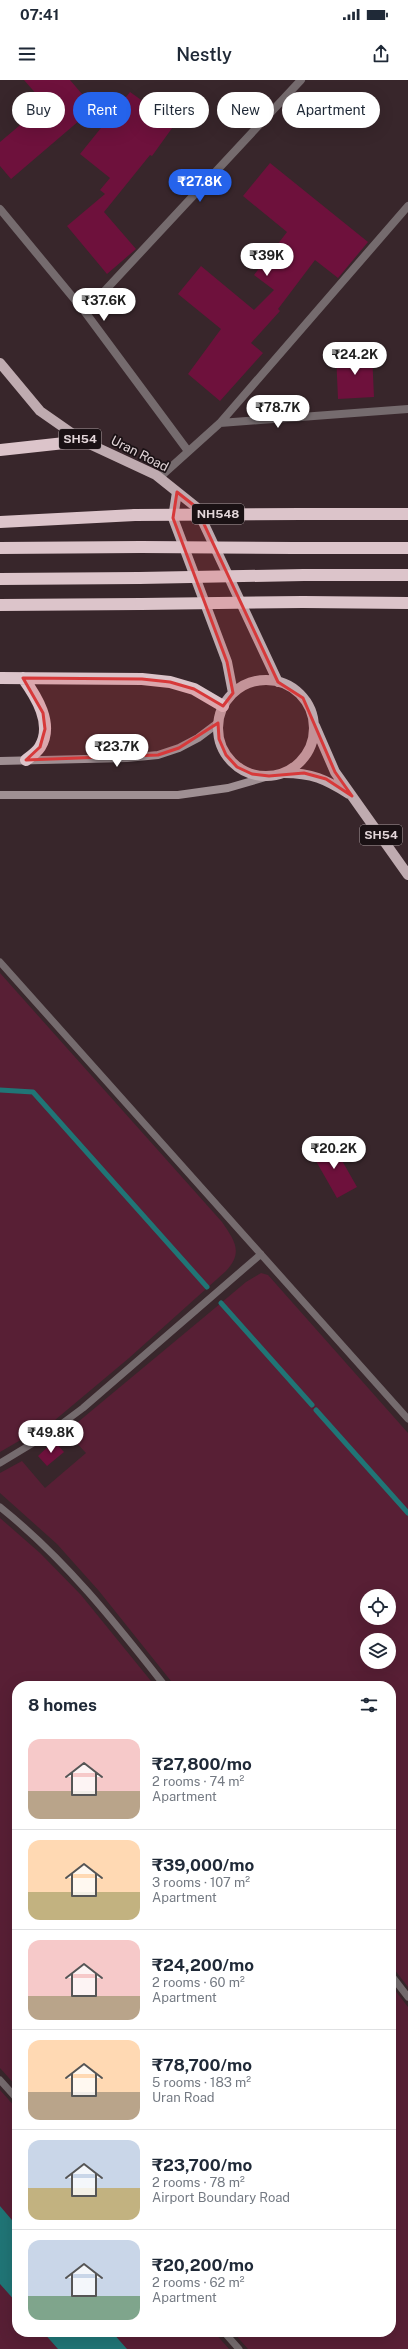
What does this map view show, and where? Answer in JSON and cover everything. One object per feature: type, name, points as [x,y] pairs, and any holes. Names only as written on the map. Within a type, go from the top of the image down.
[{"type":"highway","points":[[0,450],[82,441]]},
{"type":"highway","name":"NH548","points":[[0,522],[135,514],[408,514]]},
{"type":"highway","points":[[0,548],[408,548]]},
{"type":"highway","points":[[0,580],[304,575],[408,575]]},
{"type":"highway","points":[[0,605],[303,602],[408,603]]},
{"type":"highway","points":[[0,678],[142,679],[170,682],[194,689],[223,706]]},
{"type":"highway","points":[[23,678],[35,695],[43,713],[45,729],[40,747],[26,760]]},
{"type":"main road","name":"Uran Road","points":[[0,363],[40,412],[82,441],[160,477],[196,507],[278,682]]},
{"type":"main road","points":[[177,492],[173,518],[227,662],[232,693]]},
{"type":"main road","points":[[263,680],[278,682],[292,688],[303,698],[311,711],[314,726],[335,772],[352,796],[326,779],[304,773],[283,773],[269,776],[252,774],[237,767],[226,755],[219,739],[218,723],[223,706],[232,693],[246,684],[263,680]]},
{"type":"main road","points":[[283,773],[297,766],[306,754],[313,741],[314,726]]},
{"type":"main road","name":"SH54","points":[[352,796],[408,875]]},
{"type":"street","points":[[85,312],[301,80]]},
{"type":"street","points":[[160,477],[220,423],[408,206]]},
{"type":"street","points":[[0,209],[85,312],[188,451]]},
{"type":"street","points":[[220,423],[408,409]]},
{"type":"street","points":[[0,761],[127,758],[158,755],[179,748],[198,738],[218,723]]},
{"type":"street","points":[[0,794],[178,795],[228,788],[269,776]]},
{"type":"lane","points":[[0,962],[408,1419]]},
{"type":"lane","points":[[0,1463],[48,1434],[77,1412],[261,1254]]},
{"type":"lane","points":[[0,1507],[34,1534],[63,1562],[161,1681]]},
{"type":"lane","points":[[396,1981],[408,1997]]},
{"type":"lane","points":[[0,2080],[12,2093]]},
{"type":"lane","points":[[228,2337],[239,2349]]},
{"type":"highlighted area","points":[[177,492],[196,507],[278,682],[303,698],[335,772],[352,796],[326,779],[304,773],[269,776],[252,774],[237,767],[226,755],[219,739],[218,723],[179,748],[158,755],[26,760],[40,747],[45,729],[43,713],[23,678],[142,679],[170,682],[194,689],[223,706],[233,693],[227,662],[173,518]]},
{"type":"shaded area","points":[[0,973],[222,1222],[233,1240],[236,1252],[235,1258],[226,1271],[129,1358],[55,1420],[0,1452]]},
{"type":"shaded area","points":[[261,1273],[268,1275],[408,1433],[408,1987],[396,1971],[396,1681],[171,1681],[99,1591],[57,1544],[0,1493],[0,1473],[22,1461],[45,1488],[86,1453],[66,1432],[246,1282]]},
{"type":"shaded area","points":[[0,1518],[40,1553],[81,1595],[151,1681],[12,1681],[12,2081],[0,2068]]},
{"type":"shaded area","points":[[396,1991],[408,2007],[408,2349],[248,2349],[237,2337],[396,2337]]},
{"type":"shaded area","points":[[0,2090],[12,2103],[12,2337],[218,2337],[229,2349],[0,2349]]},
{"type":"water","points":[[0,2206],[12,2220],[12,2297],[0,2284]]},
{"type":"water","points":[[47,2337],[116,2337],[127,2349],[58,2349]]},
{"type":"building","points":[[24,80],[70,80],[80,92],[73,92],[73,126],[11,179],[0,166],[0,142],[17,128],[65,128],[65,92],[34,92]]},
{"type":"building","points":[[131,93],[139,98],[139,128],[172,128],[152,156],[150,155],[104,212],[136,249],[107,274],[67,226],[105,194],[100,190],[110,178],[80,154],[101,128],[131,128]]},
{"type":"building","points":[[270,163],[368,242],[338,278],[315,260],[278,309],[280,311],[251,343],[263,353],[220,401],[188,374],[221,329],[178,294],[201,266],[254,310],[274,290],[254,275],[287,232],[243,196]]},
{"type":"building","points":[[372,353],[374,397],[338,399],[336,354]]},
{"type":"building","points":[[332,1143],[357,1187],[337,1198],[312,1154]]},
{"type":"building","points":[[54,1441],[64,1452],[47,1466],[38,1456]]},
{"type":"waterway","points":[[0,1090],[33,1092],[207,1287]]},
{"type":"waterway","points":[[221,1303],[312,1405]]},
{"type":"waterway","points":[[316,1410],[408,1513]]}]
